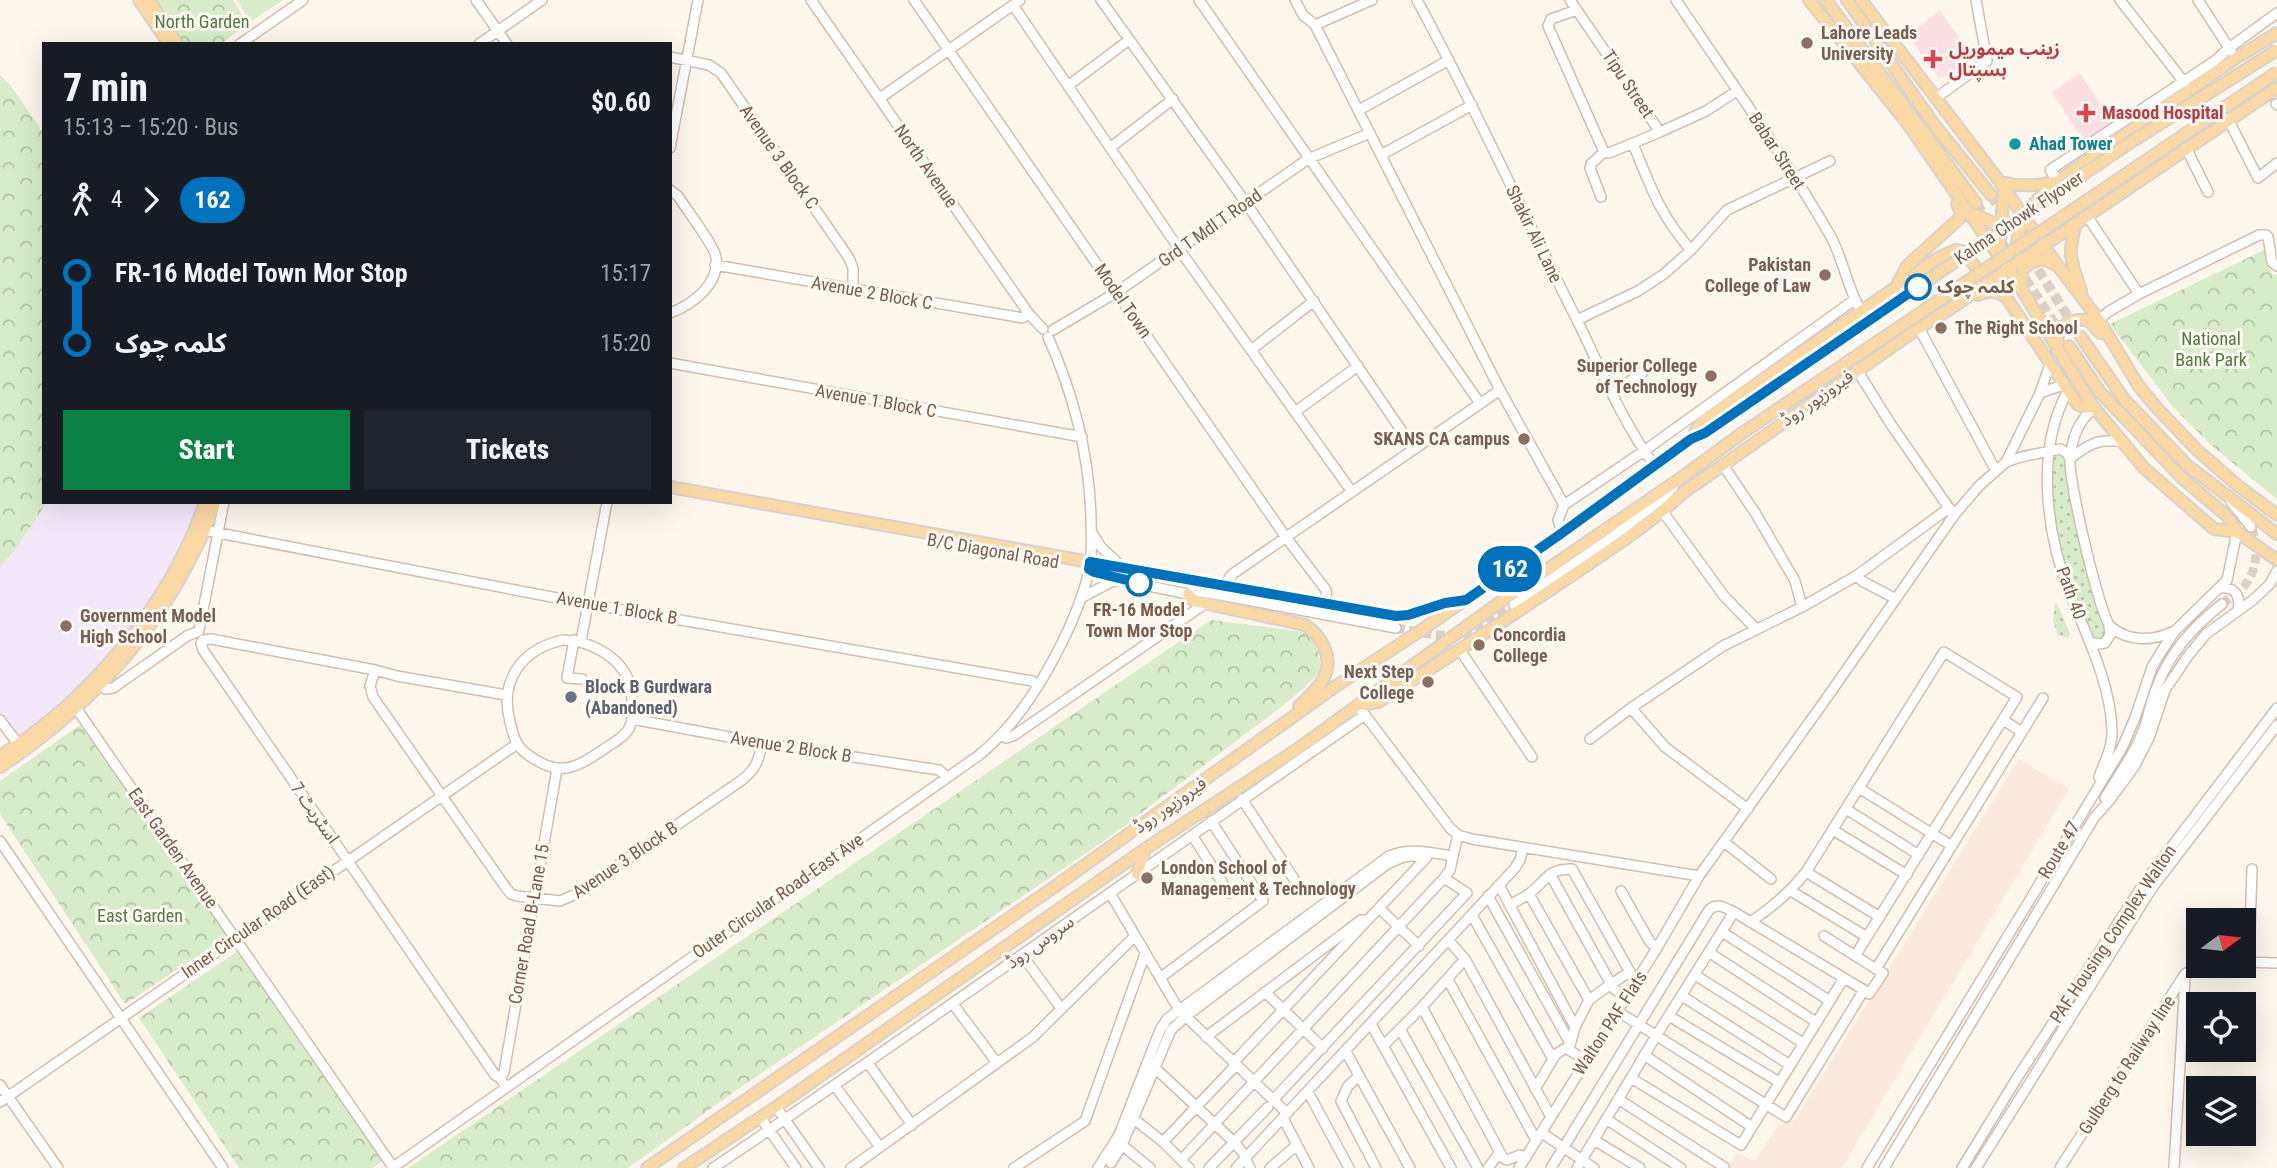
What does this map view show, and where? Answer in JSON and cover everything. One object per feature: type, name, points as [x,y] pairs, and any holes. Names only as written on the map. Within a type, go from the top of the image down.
[{"type":"main road","points":[[139,0],[168,42]]},
{"type":"main road","points":[[149,0],[176,42]]},
{"type":"main road","points":[[1811,0],[1971,207],[2001,226],[2044,246]]},
{"type":"main road","points":[[1826,0],[1971,207],[1999,257],[2012,266]]},
{"type":"main road","points":[[1844,0],[1933,123],[1991,195]]},
{"type":"main road","points":[[1861,0],[2002,184],[2099,320],[2138,385],[2181,433],[2237,485],[2277,515]]},
{"type":"main road","points":[[2237,533],[2214,529],[2159,482],[2123,442],[2093,406],[2057,350],[2022,290],[2012,266],[2017,234],[2031,204],[2058,180],[2277,33]]},
{"type":"main road","name":"Kalma Chowk Flyover","points":[[1730,415],[2131,142],[2277,50]]},
{"type":"main road","name":"Kalma Chowk Flyover","points":[[1741,433],[2277,72]]},
{"type":"main road","name":"فیروزپور روڈ","points":[[684,1168],[776,1107],[1144,849],[1299,748],[1460,650],[1663,512],[1683,493],[1857,370],[2277,88]]},
{"type":"main road","name":"فیروزپور روڈ","points":[[1691,439],[1700,424],[1896,285],[1907,266],[1962,216],[1929,155]]},
{"type":"main road","points":[[2002,184],[2040,186],[2058,180]]},
{"type":"main road","points":[[1950,309],[1991,274],[1999,257],[2002,184]]},
{"type":"main road","points":[[2076,223],[2070,245],[2070,258],[2083,299]]},
{"type":"main road","points":[[1896,285],[1951,251],[1965,252],[1979,277],[1977,283],[1950,309]]},
{"type":"main road","points":[[2022,290],[2020,276],[2031,262],[2043,259],[2058,266]]},
{"type":"main road","points":[[1950,309],[1986,291],[2006,297],[2065,388],[2082,408],[2093,406]]},
{"type":"main road","points":[[2057,350],[2058,332],[2062,326],[2076,320],[2088,320],[2115,349]]},
{"type":"main road","points":[[2081,337],[2134,411],[2187,465],[2277,535]]},
{"type":"main road","points":[[2069,346],[2100,392],[2183,479],[2227,516],[2237,533],[2277,561]]},
{"type":"main road","name":"فیروزپور روڈ","points":[[647,1168],[1057,885],[1336,686],[1562,533],[1691,439],[1705,433],[1730,415]]},
{"type":"main road","name":"فیروزپور روڈ","points":[[1362,710],[1514,592],[1678,480],[1741,433]]},
{"type":"main road","name":"B/C Diagonal Road","points":[[672,487],[1090,566]]},
{"type":"main road","name":"B/C Diagonal Road","points":[[672,494],[1090,566]]},
{"type":"main road","points":[[0,757],[101,685],[139,640],[168,600],[200,530],[205,504]]},
{"type":"main road","points":[[0,767],[54,728],[74,706],[149,611],[214,504]]},
{"type":"main road","points":[[1188,594],[1194,601],[1305,625],[1316,632],[1323,642],[1326,673],[1278,728]]},
{"type":"main road","points":[[1137,874],[1144,849]]},
{"type":"street","points":[[243,42],[303,0]]},
{"type":"street","points":[[476,0],[506,42]]},
{"type":"street","points":[[482,42],[542,0]]},
{"type":"street","points":[[672,138],[698,0]]},
{"type":"street","name":"North Avenue","points":[[811,0],[1029,314],[1048,332]]},
{"type":"street","name":"Model Town","points":[[915,0],[1285,536],[1326,590],[1327,603]]},
{"type":"street","points":[[1101,0],[1246,203],[1414,449]]},
{"type":"street","points":[[1199,0],[1479,402]]},
{"type":"street","points":[[1295,0],[1303,15],[1315,25],[1500,390],[1564,505]]},
{"type":"street","points":[[1315,25],[1371,0]]},
{"type":"street","name":"Shakir Ali Lane","points":[[1416,0],[1472,105],[1614,393],[1644,451],[1655,466]]},
{"type":"street","name":"Tipu Street","points":[[1570,0],[1660,132],[1706,111],[1737,91]]},
{"type":"street","name":"Babar Street","points":[[1676,0],[1795,177],[1832,240],[1854,300],[1861,311]]},
{"type":"street","points":[[1936,97],[1987,61],[1976,0]]},
{"type":"street","points":[[2120,0],[2184,82]]},
{"type":"street","points":[[2198,0],[2236,58]]},
{"type":"street","points":[[880,98],[1017,3],[1110,148],[1352,492]]},
{"type":"street","points":[[1577,10],[1551,19],[1548,26],[1604,152]]},
{"type":"street","points":[[2058,180],[2050,170],[2216,60],[2277,13]]},
{"type":"street","points":[[1069,85],[1129,40]]},
{"type":"street","name":"Avenue 3 Block C","points":[[672,57],[709,65],[721,74],[849,258],[853,268],[853,290]]},
{"type":"street","points":[[1359,110],[1449,60]]},
{"type":"street","points":[[1110,148],[1173,99]]},
{"type":"street","points":[[1381,155],[1472,105]]},
{"type":"street","points":[[2228,119],[2258,178],[2277,163]]},
{"type":"street","name":"Grd T Mdl T Road","points":[[1048,332],[1116,292],[1308,159],[1370,132]]},
{"type":"street","points":[[1601,197],[1590,168],[1591,164],[1604,152],[1609,153],[1660,132]]},
{"type":"street","points":[[1633,144],[1657,204],[1691,250]]},
{"type":"street","points":[[2186,148],[2208,192]]},
{"type":"street","points":[[1577,320],[1638,291],[1664,274],[1691,250],[1727,210],[1830,161]]},
{"type":"street","points":[[672,192],[678,196],[714,252],[715,265],[712,278],[702,292],[689,304],[672,312]]},
{"type":"street","points":[[2087,216],[2139,294]]},
{"type":"street","points":[[2099,320],[2139,294],[2259,235],[2266,235],[2272,262],[2277,265]]},
{"type":"street","name":"Avenue 2 Block C","points":[[715,265],[1022,318],[1029,314]]},
{"type":"street","points":[[1562,533],[1558,520],[1564,505],[1854,300]]},
{"type":"street","points":[[1251,350],[1314,301]]},
{"type":"street","points":[[1919,328],[1996,471]]},
{"type":"street","name":"Outer Circular Road-East Ave","points":[[392,1167],[503,1082],[978,756],[1001,735],[1026,705],[1063,641],[1081,598],[1090,566],[1088,469],[1071,393],[1048,332]]},
{"type":"street","name":"Avenue 1 Block C","points":[[672,363],[1082,437]]},
{"type":"street","points":[[1590,739],[1723,646],[1802,607],[1856,576],[1952,511],[2006,461],[2040,393],[2050,364]]},
{"type":"street","points":[[1295,412],[1359,366]]},
{"type":"street","points":[[1614,393],[1646,370]]},
{"type":"street","points":[[1857,370],[1890,423],[1952,511]]},
{"type":"street","points":[[2040,393],[2065,388]]},
{"type":"street","name":"Path 40","points":[[2065,388],[2048,453],[2049,501],[2056,548],[2070,593],[2090,642],[2113,733],[2094,792]]},
{"type":"street","points":[[1227,586],[1234,573],[1285,536],[1500,390]]},
{"type":"street","name":"Path 40","points":[[2093,406],[2080,422],[2070,459],[2071,485],[2102,610],[2109,625],[2126,636],[2137,639],[2163,636],[2175,631]]},
{"type":"street","points":[[2006,461],[2031,453],[2048,453],[2060,449],[2067,453],[2070,459],[2080,449],[2089,445],[2099,442],[2123,442]]},
{"type":"street","points":[[1723,465],[1795,580],[1802,607]]},
{"type":"street","points":[[1514,605],[1611,538],[1663,498],[1678,480]]},
{"type":"street","points":[[1611,538],[1683,493]]},
{"type":"street","points":[[2226,496],[2251,527]]},
{"type":"street","points":[[200,636],[224,504]]},
{"type":"street","points":[[582,679],[567,678],[588,604],[607,504]]},
{"type":"street","name":"Walton PAF Flats","points":[[1519,1168],[1699,876],[1896,599],[1952,511]]},
{"type":"street","points":[[1663,512],[1724,596],[1755,628]]},
{"type":"street","name":"Avenue 1 Block B","points":[[200,530],[588,604],[1032,681],[1038,686]]},
{"type":"street","points":[[1091,532],[1101,547],[1121,566]]},
{"type":"street","name":"Route 47","points":[[1867,1168],[2127,738],[2152,667],[2175,631],[2227,580],[2237,533]]},
{"type":"street","points":[[1090,566],[1121,566],[1402,616],[1466,600]]},
{"type":"street","name":"B/C Diagonal Road","points":[[1090,566],[1120,580],[1188,594],[1194,591],[1215,594],[1396,628]]},
{"type":"street","points":[[2273,586],[2277,571]]},
{"type":"street","points":[[1856,576],[1896,599]]},
{"type":"street","points":[[1081,598],[1120,580]]},
{"type":"street","name":"Route 47","points":[[1884,1168],[2094,818],[2134,767],[2153,728],[2165,690],[2206,634],[2273,586]]},
{"type":"street","points":[[2219,588],[2227,587],[2236,592],[2239,597],[2238,610]]},
{"type":"street","points":[[1001,735],[1006,738],[1013,736],[1206,603]]},
{"type":"street","points":[[2094,818],[2140,736],[2166,666],[2200,621],[2222,604]]},
{"type":"street","points":[[2090,642],[2105,643],[2110,635],[2109,625]]},
{"type":"street","points":[[101,685],[105,689],[113,688],[187,636],[200,636],[506,695]]},
{"type":"street","name":"اسٹریٹ 7","points":[[200,636],[203,650],[495,1075],[503,1082]]},
{"type":"street","points":[[578,640],[602,652],[626,673],[631,688],[632,719],[625,734],[604,748],[578,765],[556,769],[540,763],[517,744],[508,717],[506,695],[516,669],[524,659],[555,642],[578,640]]},
{"type":"street","points":[[1460,650],[1532,757]]},
{"type":"street","points":[[1750,922],[1791,891],[1806,872],[1944,652],[2017,697],[1855,956]]},
{"type":"street","name":"Avenue 3 Block B","points":[[375,670],[370,687],[373,697],[506,888],[511,894],[533,899],[567,900],[743,780],[758,764],[762,743]]},
{"type":"street","points":[[1876,969],[2043,698]]},
{"type":"street","name":"East Garden Avenue","points":[[74,706],[392,1167]]},
{"type":"street","points":[[1631,708],[1665,747],[1748,809]]},
{"type":"street","name":"PAF Housing Complex Walton","points":[[1962,1168],[2144,883],[2277,708]]},
{"type":"street","points":[[1362,710],[1458,835],[1699,876]]},
{"type":"street","name":"سروس روڈ","points":[[713,1168],[953,1004],[1192,835],[1362,710]]},
{"type":"street","name":"Avenue 2 Block B","points":[[632,719],[762,743],[939,770],[947,777]]},
{"type":"street","points":[[0,720],[19,745]]},
{"type":"street","points":[[2003,720],[2022,732]]},
{"type":"street","name":"PAF Housing Complex Walton","points":[[1976,1168],[2152,888],[2277,725]]},
{"type":"street","name":"Inner Circular Road (East)","points":[[4,1099],[517,744]]},
{"type":"street","name":"Corner Road B-Lane 15","points":[[503,1082],[556,769]]},
{"type":"street","points":[[1859,788],[1952,846]]},
{"type":"street","points":[[1242,799],[1294,879]]},
{"type":"street","points":[[1846,809],[1919,855]]},
{"type":"street","points":[[1160,978],[1263,901],[1211,821]]},
{"type":"street","points":[[1833,830],[1907,875]]},
{"type":"street","points":[[1192,835],[1229,893]]},
{"type":"street","points":[[1181,1160],[1444,878],[1450,870],[1458,835]]},
{"type":"street","points":[[0,841],[223,1168]]},
{"type":"street","points":[[1724,842],[1771,879]]},
{"type":"street","points":[[1236,1168],[1515,868],[1523,848]]},
{"type":"street","points":[[1098,1168],[1119,1135],[1160,1030],[1167,1019],[1182,1013],[1389,856],[1406,851],[1426,856],[1453,856]]},
{"type":"street","points":[[1163,1142],[1426,856]]},
{"type":"street","points":[[1510,905],[1529,894],[1558,869],[1572,869],[1630,972],[1589,1000],[1575,1027],[1570,1046],[1556,1054],[1535,1089]]},
{"type":"street","points":[[2249,908],[2252,869]]},
{"type":"street","points":[[1806,872],[1880,917]]},
{"type":"street","points":[[1550,874],[1614,989],[1626,998]]},
{"type":"street","points":[[1209,1168],[1467,893],[1444,878]]},
{"type":"street","points":[[1499,885],[1575,1027]]},
{"type":"street","points":[[1621,891],[1650,942],[1657,948]]},
{"type":"street","points":[[1791,891],[1867,937]]},
{"type":"street","points":[[1110,893],[1182,1013],[1254,1082],[1270,1103],[1285,1116],[1310,1168]]},
{"type":"street","points":[[1529,894],[1589,1000]]},
{"type":"street","points":[[1488,896],[1570,1046],[1586,1060]]},
{"type":"street","points":[[1550,1168],[1709,910],[1719,905],[1734,912],[1869,993],[1882,972],[1824,936]]},
{"type":"street","points":[[1379,908],[1419,946]]},
{"type":"street","points":[[1580,1164],[1644,1055],[1734,912]]},
{"type":"street","points":[[1472,915],[1553,1059]]},
{"type":"street","points":[[1206,1037],[1361,920],[1367,921]]},
{"type":"street","points":[[1722,932],[1830,1001]]},
{"type":"street","points":[[851,1168],[1033,1037],[1135,936]]},
{"type":"street","points":[[1448,940],[1465,959],[1551,1117]]},
{"type":"street","points":[[1710,953],[1816,1022]]},
{"type":"street","points":[[1014,1168],[1085,1121],[1145,954]]},
{"type":"street","points":[[1022,955],[1061,1009]]},
{"type":"street","points":[[1384,1045],[1465,959]]},
{"type":"street","points":[[2256,962],[2277,963]]},
{"type":"street","points":[[2174,1168],[2185,974]]},
{"type":"street","name":"Gulberg to Railway line","points":[[2060,1168],[2185,974]]},
{"type":"street","points":[[1695,975],[1803,1043]]},
{"type":"street","points":[[1631,1078],[1742,1144],[1844,978]]},
{"type":"street","points":[[1448,980],[1539,1137],[1562,1148],[1580,1164],[1594,1168]]},
{"type":"street","points":[[1617,1011],[1786,1117],[1864,990]]},
{"type":"street","points":[[1265,992],[1323,1048]]},
{"type":"street","points":[[1682,996],[1790,1065]]},
{"type":"street","points":[[953,1004],[998,1063]]},
{"type":"street","points":[[1422,1007],[1505,1160],[1520,1155],[1524,1158]]},
{"type":"street","points":[[1111,1163],[1134,1119],[1171,1030],[1182,1013]]},
{"type":"street","points":[[1669,1016],[1779,1082]]},
{"type":"street","points":[[1371,1024],[1451,1168]]},
{"type":"street","points":[[1400,1029],[1478,1168]]},
{"type":"street","points":[[1346,1052],[1410,1168]]},
{"type":"street","points":[[1644,1055],[1752,1126]]},
{"type":"street","points":[[868,1063],[912,1125]]},
{"type":"street","points":[[1154,1066],[1234,1142],[1250,1168]]},
{"type":"street","points":[[1359,1076],[1348,1086],[1341,1101],[1376,1168]]},
{"type":"street","points":[[0,1085],[4,1099],[58,1168]]},
{"type":"street","points":[[835,1086],[880,1147]]},
{"type":"street","points":[[1308,1091],[1349,1168]]},
{"type":"street","points":[[1618,1099],[1724,1167]]},
{"type":"street","points":[[776,1107],[819,1168]]},
{"type":"street","points":[[760,1117],[795,1168]]},
{"type":"street","points":[[1134,1119],[1163,1142],[1189,1168]]},
{"type":"street","points":[[1606,1119],[1681,1168]]},
{"type":"street","points":[[1594,1140],[1640,1168]]},
{"type":"street","points":[[1122,1145],[1150,1168]]},
{"type":"street","points":[[1273,1167],[1297,1145]]},
{"type":"street","points":[[1488,1168],[1500,1152]]},
{"type":"shaded area","points":[[1940,10],[1972,57],[1943,77],[1938,77],[1908,35]]},
{"type":"shaded area","name":"Masood Hospital","points":[[2080,73],[2114,125],[2085,143],[2052,92]]},
{"type":"shaded area","name":"Government Model High School","points":[[46,504],[200,504],[171,569],[147,608],[82,685],[21,739],[0,715],[0,567],[15,550]]},
{"type":"shaded area","points":[[2019,759],[2069,789],[1842,1168],[1728,1168],[1737,1153],[1755,1162],[1777,1126],[1794,1121]]},
{"type":"green space","name":"North Garden","points":[[156,0],[233,0],[247,24],[224,42],[183,42]]},
{"type":"green space","points":[[237,0],[283,0],[250,22]]},
{"type":"green space","points":[[0,75],[11,86],[42,131],[42,504],[46,504],[15,550],[0,567]]},
{"type":"green space","name":"National Bank Park","points":[[2264,250],[2273,276],[2277,274],[2277,499],[2211,445],[2173,407],[2110,324]]},
{"type":"green space","points":[[2063,450],[2108,641],[2090,642],[2056,548],[2048,453]]},
{"type":"green space","points":[[2057,603],[2070,634],[2068,638],[2058,635],[2053,621]]},
{"type":"green space","points":[[1211,620],[1304,632],[1317,640],[1321,671],[1268,717],[1104,841],[741,1087],[628,1168],[408,1168]]},
{"type":"green space","name":"East Garden","points":[[80,725],[230,935],[125,1004],[0,814],[0,781]]},
{"type":"green space","name":"East Garden","points":[[238,951],[388,1157],[373,1168],[239,1168],[139,1018]]},
{"type":"tunnel","points":[[1991,195],[2021,243]]},
{"type":"tunnel","points":[[1976,203],[2069,346]]},
{"type":"tunnel","points":[[2030,257],[2081,337]]},
{"type":"tunnel","points":[[2222,604],[2242,589],[2252,573],[2256,549],[2251,527]]},
{"type":"tunnel","points":[[1396,628],[1459,635],[1479,628],[1514,605]]},
{"type":"bus line","name":"162","points":[[1139,583],[1094,572],[1089,569],[1090,562],[1396,616],[1466,600],[1691,439],[1705,433],[1918,287]]},
{"type":"place","name":"Lahore Leads University","points":[[1807,43]]},
{"type":"place","name":"زینب میموریل ہسپتال","points":[[1933,59]]},
{"type":"place","name":"Masood Hospital","points":[[2086,113]]},
{"type":"place","name":"Ahad Tower","points":[[2015,144]]},
{"type":"place","name":"Pakistan College of Law","points":[[1825,275]]},
{"type":"place","name":"کلمہ چوک","points":[[1918,287]]},
{"type":"place","name":"The Right School","points":[[1941,328]]},
{"type":"place","name":"Superior College of Technology","points":[[1711,376]]},
{"type":"place","name":"SKANS CA campus","points":[[1524,439]]},
{"type":"place","name":"FR-16 Model Town Mor Stop","points":[[1139,583]]},
{"type":"place","name":"Government Model High School","points":[[66,626]]},
{"type":"place","name":"Concordia College","points":[[1479,645]]},
{"type":"place","name":"Next Step College","points":[[1428,682]]},
{"type":"place","name":"Block B Gurdwara (Abandoned)","points":[[571,697]]},
{"type":"place","name":"London School of Management & Technology","points":[[1147,878]]}]
